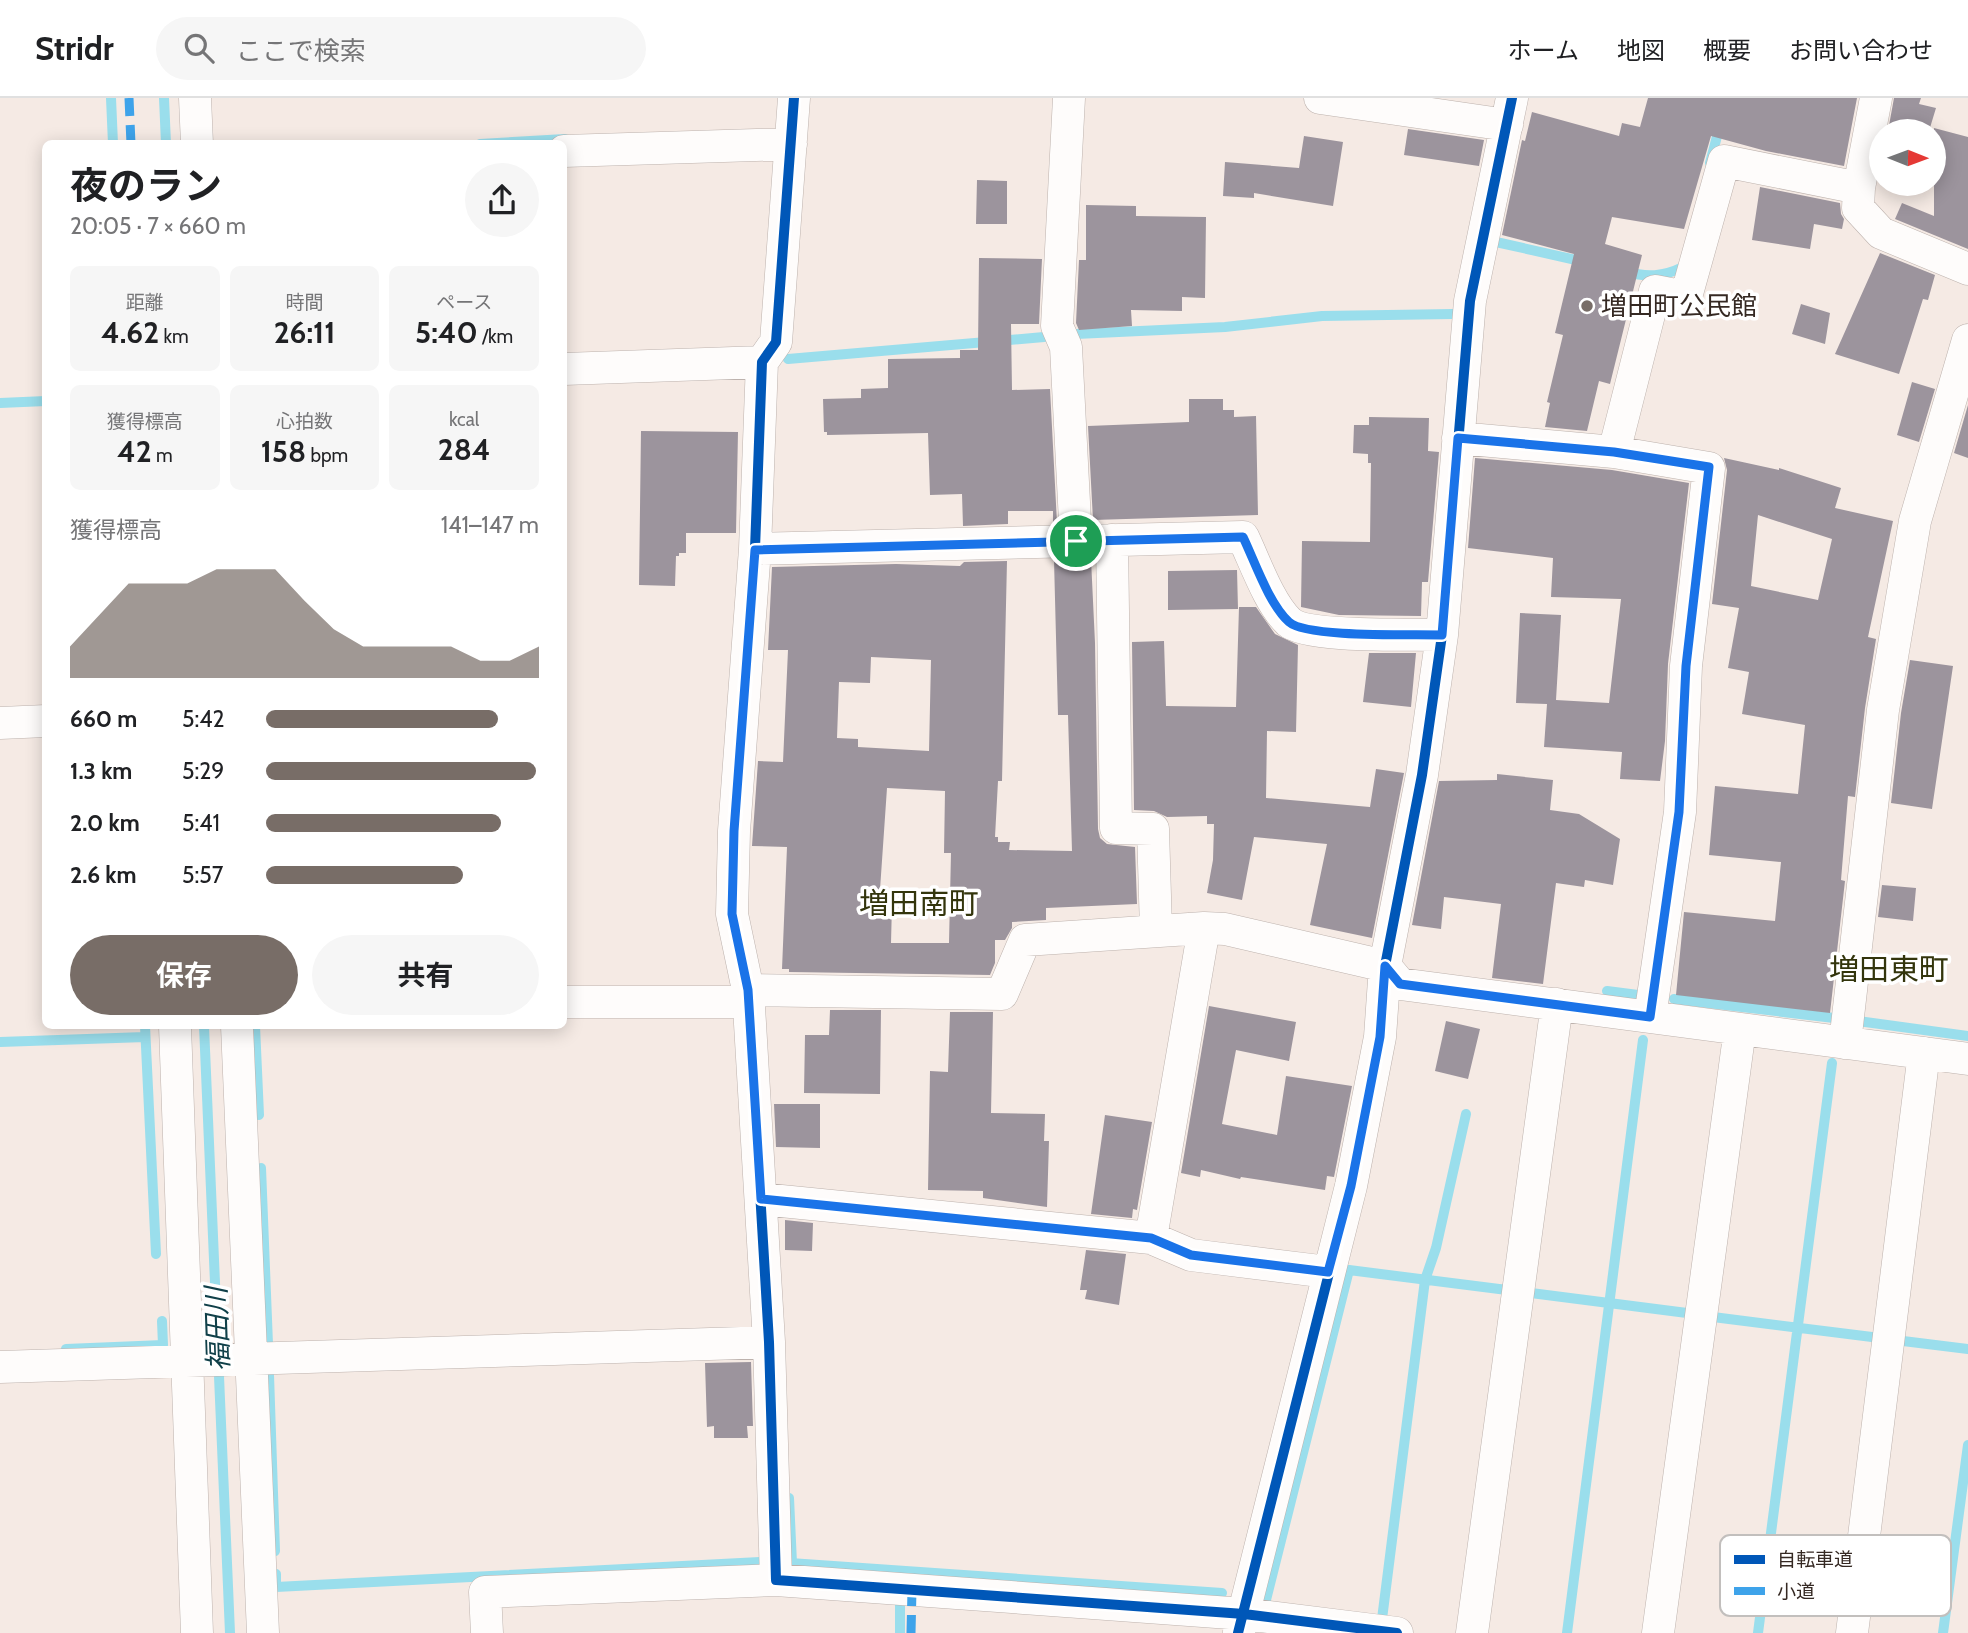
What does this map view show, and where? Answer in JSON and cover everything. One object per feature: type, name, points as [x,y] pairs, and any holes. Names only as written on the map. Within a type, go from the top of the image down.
[{"type":"street","points":[[195,98],[197,140]]},
{"type":"street","points":[[776,1580],[769,1342],[748,996],[732,914],[732,901],[734,831],[755,550],[762,362],[776,342],[794,98]]},
{"type":"street","points":[[1069,98],[1057,326],[1066,347],[1076,541]]},
{"type":"street","points":[[1241,1623],[1351,1186],[1380,1037],[1385,966],[1422,775],[1442,635],[1470,302],[1510,111],[1320,98]]},
{"type":"street","points":[[1876,98],[1859,188],[1858,208],[1881,233],[1968,269]]},
{"type":"street","points":[[567,150],[791,144]]},
{"type":"street","points":[[1614,452],[1655,291],[1686,297],[1724,161],[1859,188]]},
{"type":"street","points":[[1845,1043],[1883,710],[1915,521],[1968,340]]},
{"type":"street","points":[[567,369],[762,362]]},
{"type":"street","points":[[1458,438],[1614,452],[1709,467],[1686,666],[1679,812],[1650,1017]]},
{"type":"street","points":[[755,550],[1243,537],[1274,603],[1290,624],[1318,632],[1442,635]]},
{"type":"street","points":[[1112,540],[1116,828],[1153,829],[1156,930]]},
{"type":"street","points":[[0,723],[42,721]]},
{"type":"street","points":[[1151,1238],[1204,928]]},
{"type":"street","points":[[567,1002],[748,996],[1002,994],[1025,940],[1204,928],[1225,929],[1385,966],[1400,984],[1968,1059]]},
{"type":"street","points":[[1472,1633],[1557,1004]]},
{"type":"street","points":[[174,1029],[195,1361],[197,1633]]},
{"type":"street","points":[[237,1029],[246,1359],[263,1633]]},
{"type":"street","points":[[1658,1633],[1740,1029]]},
{"type":"street","points":[[1864,1535],[1924,1054]]},
{"type":"street","points":[[761,1199],[1151,1238],[1191,1255],[1328,1272]]},
{"type":"street","points":[[0,1367],[769,1342]]},
{"type":"street","points":[[486,1633],[485,1592],[776,1580],[1241,1623],[1397,1633]]},
{"type":"building","points":[[1648,98],[1857,98],[1844,166],[1766,151],[1711,136],[1684,229],[1612,217],[1605,244],[1642,255],[1610,384],[1599,381],[1587,431],[1545,427],[1550,403],[1547,402],[1563,335],[1555,333],[1574,254],[1502,235],[1522,140],[1525,141],[1532,112],[1619,136],[1622,123],[1640,127]]},
{"type":"building","points":[[1894,98],[1921,98],[1919,104],[1936,108],[1933,119],[1890,119]]},
{"type":"building","points":[[1408,129],[1484,140],[1479,166],[1404,155]]},
{"type":"building","points":[[1946,131],[1968,137],[1968,249],[1895,219],[1902,203],[1934,216],[1934,196],[1946,196]]},
{"type":"building","points":[[1304,136],[1343,142],[1333,206],[1254,193],[1254,198],[1223,196],[1225,162],[1299,168]]},
{"type":"building","points":[[977,180],[1007,181],[1007,224],[976,224]]},
{"type":"building","points":[[1760,187],[1840,203],[1844,219],[1842,229],[1814,224],[1810,249],[1752,240]]},
{"type":"building","points":[[1086,205],[1136,206],[1136,216],[1206,217],[1205,298],[1182,297],[1182,311],[1131,310],[1132,326],[1079,330],[1076,323],[1079,260],[1086,260]]},
{"type":"building","points":[[1880,253],[1935,275],[1928,300],[1923,299],[1899,374],[1835,354]]},
{"type":"building","points":[[979,258],[1042,259],[1039,324],[1011,324],[1012,390],[1050,389],[1057,523],[1053,523],[1053,511],[1008,511],[1008,524],[963,526],[962,494],[930,495],[928,433],[827,435],[827,432],[824,432],[823,399],[861,398],[861,389],[888,388],[888,359],[960,358],[960,350],[978,350]]},
{"type":"building","points":[[1801,304],[1830,313],[1825,344],[1792,334]]},
{"type":"building","points":[[1912,382],[1935,389],[1919,442],[1897,435]]},
{"type":"building","points":[[1189,399],[1223,399],[1223,410],[1234,410],[1234,417],[1256,416],[1258,515],[1093,520],[1088,426],[1189,422]]},
{"type":"building","points":[[1968,405],[1968,458],[1954,453]]},
{"type":"building","points":[[1369,417],[1429,418],[1428,451],[1439,452],[1428,582],[1422,582],[1421,616],[1339,615],[1301,607],[1302,541],[1370,542],[1371,463],[1368,463],[1368,454],[1353,453],[1354,425],[1369,425]]},
{"type":"building","points":[[641,431],[738,432],[736,533],[686,533],[686,553],[676,556],[675,586],[639,585]]},
{"type":"building","points":[[1475,458],[1612,470],[1689,483],[1668,664],[1665,741],[1660,781],[1620,779],[1622,752],[1544,747],[1547,704],[1516,703],[1520,613],[1561,615],[1556,700],[1609,703],[1621,599],[1551,597],[1553,558],[1468,548]]},
{"type":"building","points":[[1724,458],[1779,468],[1841,488],[1835,508],[1893,521],[1868,637],[1876,639],[1855,797],[1848,796],[1841,880],[1845,881],[1830,1013],[1676,995],[1684,912],[1775,921],[1781,862],[1709,855],[1715,786],[1798,794],[1805,725],[1742,714],[1749,672],[1728,668],[1739,608],[1712,604],[1727,470]],"holes":[[[1758,515],[1832,539],[1818,600],[1751,586]]]},
{"type":"building","points":[[1091,559],[1098,829],[1100,838],[1107,844],[1135,847],[1137,904],[1046,908],[1046,920],[1012,922],[1012,928],[1005,940],[995,940],[995,963],[990,975],[789,972],[789,969],[782,969],[787,847],[752,846],[758,761],[783,762],[788,650],[768,650],[772,567],[896,564],[960,566],[964,562],[1007,561],[1002,781],[998,781],[995,837],[998,837],[998,842],[1010,842],[1009,850],[1072,851],[1068,715],[1058,715],[1054,560]],"holes":[[[871,657],[931,660],[929,751],[858,747],[858,739],[837,738],[839,682],[870,683]],[[887,788],[945,791],[944,853],[951,853],[949,943],[891,943],[892,904],[879,904]]]},
{"type":"building","points":[[1237,570],[1238,609],[1168,610],[1168,571]]},
{"type":"building","points":[[1239,607],[1256,607],[1275,634],[1298,645],[1296,732],[1267,731],[1266,798],[1370,807],[1376,769],[1404,773],[1372,938],[1310,925],[1327,844],[1254,837],[1242,900],[1207,893],[1213,860],[1214,824],[1207,824],[1207,816],[1167,817],[1154,811],[1134,810],[1132,642],[1164,641],[1166,706],[1236,707]]},
{"type":"building","points":[[1369,653],[1416,653],[1411,707],[1363,702]]},
{"type":"building","points":[[1910,660],[1953,666],[1932,809],[1891,803]]},
{"type":"building","points":[[1497,774],[1553,780],[1550,810],[1579,814],[1620,839],[1613,885],[1585,880],[1584,887],[1556,883],[1543,984],[1492,978],[1501,904],[1444,897],[1441,929],[1412,925],[1439,781],[1497,780]]},
{"type":"building","points":[[1882,885],[1916,888],[1913,921],[1878,917]]},
{"type":"building","points":[[1209,1006],[1296,1022],[1289,1061],[1236,1050],[1222,1124],[1277,1135],[1286,1076],[1352,1086],[1334,1177],[1327,1176],[1325,1190],[1241,1177],[1240,1179],[1201,1170],[1200,1177],[1181,1173]]},
{"type":"building","points":[[830,1010],[881,1010],[880,1094],[804,1093],[805,1035],[829,1035]]},
{"type":"building","points":[[950,1012],[993,1012],[991,1113],[1045,1114],[1044,1141],[1049,1141],[1047,1207],[983,1198],[983,1191],[928,1190],[930,1071],[948,1072]]},
{"type":"building","points":[[1446,1021],[1480,1029],[1468,1079],[1435,1071]]},
{"type":"building","points":[[774,1104],[820,1104],[820,1148],[776,1147]]},
{"type":"building","points":[[1105,1115],[1152,1122],[1137,1210],[1133,1209],[1132,1218],[1091,1214]]},
{"type":"building","points":[[785,1220],[813,1223],[812,1251],[785,1250]]},
{"type":"building","points":[[1086,1250],[1126,1254],[1119,1305],[1085,1299],[1087,1290],[1080,1290]]},
{"type":"building","points":[[751,1362],[753,1426],[747,1426],[748,1438],[714,1438],[714,1426],[707,1427],[705,1363]]},
{"type":"waterway","points":[[111,98],[113,140]]},
{"type":"waterway","name":"福田川","points":[[164,98],[166,140]]},
{"type":"waterway","points":[[1710,163],[1727,98]]},
{"type":"waterway","points":[[548,140],[565,139]]},
{"type":"waterway","points":[[1496,242],[1585,262]]},
{"type":"waterway","points":[[1625,272],[1662,274],[1683,267],[1685,260]]},
{"type":"waterway","points":[[1076,334],[1225,327],[1322,316],[1453,314]]},
{"type":"waterway","points":[[788,359],[1044,337]]},
{"type":"waterway","points":[[0,403],[42,401]]},
{"type":"waterway","points":[[1607,991],[1638,995]]},
{"type":"waterway","points":[[1674,999],[1834,1018]]},
{"type":"waterway","points":[[1858,1021],[1968,1036]]},
{"type":"waterway","points":[[145,1029],[156,1254]]},
{"type":"waterway","name":"福田川","points":[[204,1029],[230,1633]]},
{"type":"waterway","points":[[255,1029],[259,1115]]},
{"type":"waterway","points":[[0,1042],[145,1037]]},
{"type":"waterway","points":[[1567,1633],[1643,1040]]},
{"type":"waterway","points":[[1771,1535],[1832,1063]]},
{"type":"waterway","points":[[1382,1619],[1425,1280],[1436,1248],[1466,1114]]},
{"type":"waterway","points":[[261,1168],[268,1344]]},
{"type":"waterway","points":[[1265,1604],[1349,1270],[1507,1290]]},
{"type":"waterway","points":[[1531,1293],[1687,1313]]},
{"type":"waterway","points":[[1713,1317],[1872,1337]]},
{"type":"waterway","points":[[66,1349],[163,1345],[162,1321]]},
{"type":"waterway","points":[[1903,1341],[1968,1349]]},
{"type":"waterway","points":[[269,1375],[275,1551]]},
{"type":"waterway","points":[[1951,1573],[1968,1445]]},
{"type":"waterway","points":[[789,1498],[792,1563]]},
{"type":"waterway","points":[[276,1574],[276,1587],[760,1562]]},
{"type":"waterway","points":[[790,1563],[1222,1593]]},
{"type":"waterway","points":[[900,1600],[900,1633]]},
{"type":"waterway","points":[[1758,1633],[1760,1616]]},
{"type":"waterway","points":[[1943,1633],[1945,1616]]},
{"type":"marked path","points":[[129,98],[131,140]]},
{"type":"marked path","points":[[911,1633],[912,1590]]},
{"type":"cycle path","points":[[794,98],[776,342],[762,362],[755,549],[734,831],[732,914],[748,990],[769,1342],[776,1580],[1244,1614],[1397,1633]]},
{"type":"cycle path","points":[[1238,1633],[1351,1186],[1380,1037],[1385,966],[1422,775],[1442,635],[1470,301],[1512,98]]},
{"type":"place","name":"増田町公民館","points":[[1587,306]]},
{"type":"district","name":"増田南町","points":[[919,903]]},
{"type":"district","name":"増田東町","points":[[1889,969]]},
{"type":"route","points":[[1458,438],[1614,452],[1709,467],[1686,666],[1679,812],[1650,1017],[1400,984],[1385,966],[1380,1037],[1351,1186],[1328,1272],[1191,1255],[1151,1238],[761,1199],[748,990],[732,914],[734,831],[755,550],[1076,541],[1243,537],[1274,603],[1290,624],[1318,632],[1442,635],[1458,438]]}]
